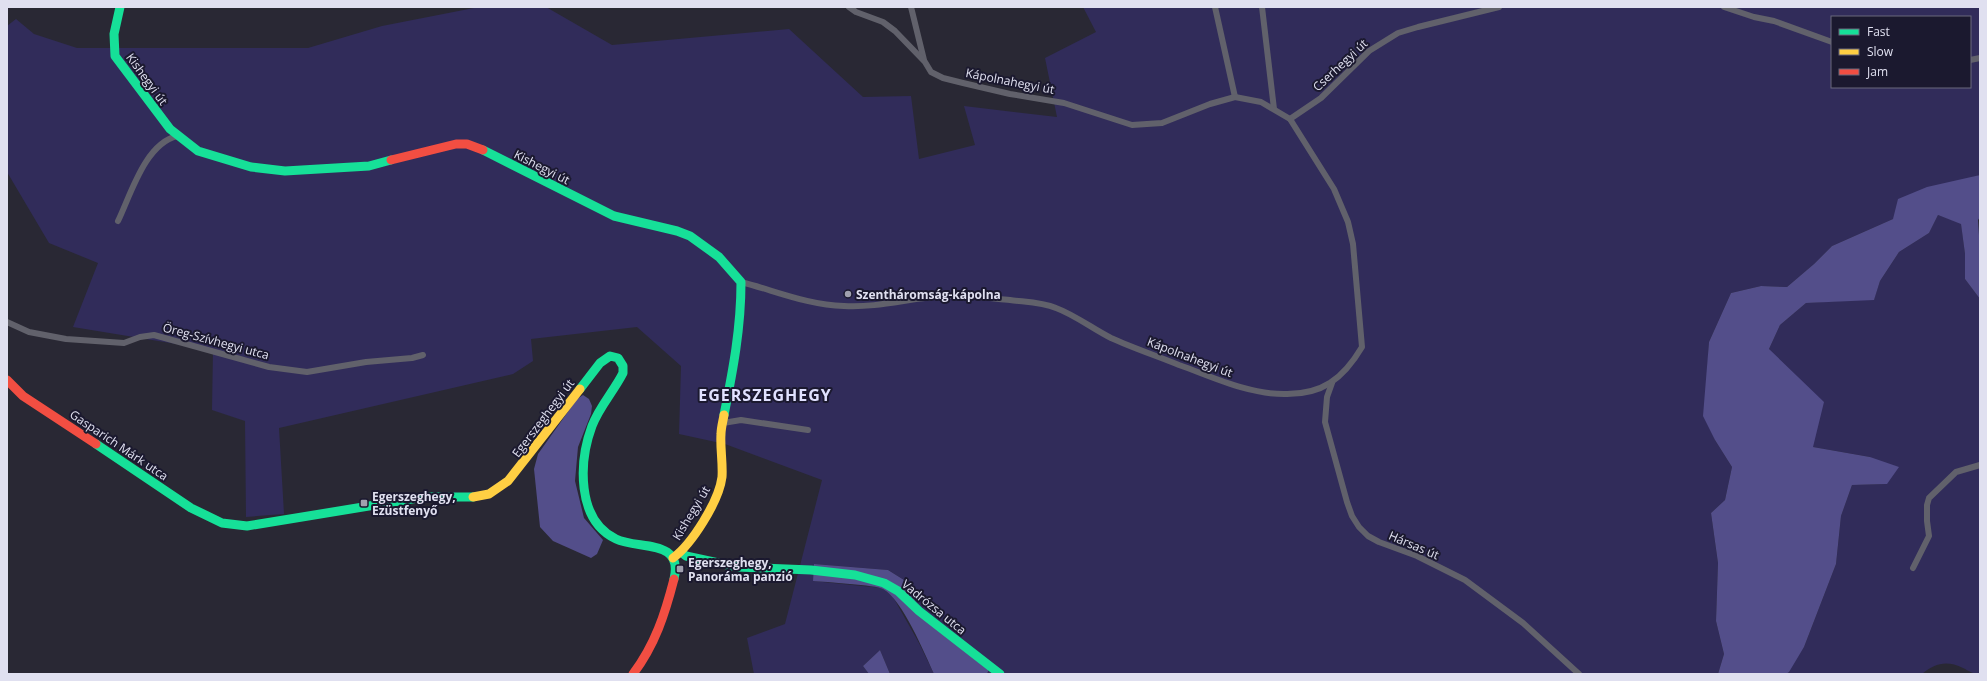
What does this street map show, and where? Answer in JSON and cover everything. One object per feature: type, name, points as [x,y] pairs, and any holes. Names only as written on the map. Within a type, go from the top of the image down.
[{"type":"street","name":"Kishegyi út","points":[[120,7],[114,34],[115,56],[176,136],[198,151],[251,167],[285,171],[369,166],[448,146],[467,144],[476,146],[614,216],[677,231],[690,236],[720,257],[741,282],[741,316],[721,433],[722,476],[720,487],[701,525],[681,552],[673,558],[676,570],[658,636],[649,653],[634,674]]},
{"type":"street","name":"Kápolnahegyi út","points":[[741,282],[803,301],[822,305],[867,306],[925,298],[958,296],[1028,302],[1055,307],[1113,338],[1255,392],[1287,394],[1302,392],[1332,383],[1354,361],[1362,347],[1354,244],[1341,203],[1290,119],[1261,102],[1234,97],[1210,104],[1162,123],[1132,125],[1064,103],[1010,94],[943,78],[931,72],[925,62],[890,26],[849,7]]},
{"type":"street","points":[[911,7],[925,62]]},
{"type":"street","points":[[1215,7],[1234,97]]},
{"type":"street","points":[[1262,7],[1274,109]]},
{"type":"street","name":"Cserhegyi út","points":[[1290,119],[1321,98],[1369,51],[1398,33],[1499,7]]},
{"type":"street","points":[[1724,7],[1754,17],[1774,21],[1831,42]]},
{"type":"street","points":[[118,221],[146,161],[155,149],[165,140],[176,136]]},
{"type":"street","name":"Öreg-Szívhegyi utca","points":[[7,322],[29,332],[66,339],[124,343],[140,336],[154,335],[269,367],[307,372],[366,362],[412,358],[423,355]]},
{"type":"street","name":"Egerszeghegyi út","points":[[222,522],[233,525],[257,525],[424,497],[477,497],[489,494],[498,489],[515,474],[593,372],[605,358],[613,356],[621,362],[623,369],[621,376],[596,417],[586,447],[583,482],[587,502],[598,523],[614,537],[664,551],[673,558]]},
{"type":"street","name":"Gasparich Márk utca","points":[[7,380],[23,396],[172,495],[197,511],[222,522]]},
{"type":"street","name":"Hársas út","points":[[1332,383],[1327,397],[1325,422],[1347,502],[1352,516],[1359,527],[1368,536],[1379,542],[1417,556],[1465,580],[1523,623],[1579,674]]},
{"type":"street","points":[[723,423],[741,420],[808,430]]},
{"type":"street","points":[[1913,568],[1929,536],[1927,513],[1929,498],[1956,472],[1980,465]]},
{"type":"street","name":"Vadrózsa utca","points":[[681,552],[686,556],[737,568],[828,571],[855,575],[884,583],[898,591],[919,611],[1000,674]]},
{"type":"shaded area","points":[[479,7],[546,7],[612,45],[789,29],[863,97],[911,96],[919,159],[975,145],[964,106],[1057,117],[1045,58],[1096,32],[1083,7],[1980,7],[1980,175],[1959,181],[1893,219],[1832,246],[1787,287],[1761,286],[1731,293],[1709,342],[1707,376],[1715,440],[1732,467],[1725,500],[1711,513],[1718,563],[1716,621],[1724,654],[1718,674],[987,674],[989,669],[922,614],[904,580],[888,570],[815,564],[813,581],[882,588],[893,597],[919,643],[934,674],[890,674],[880,650],[863,666],[869,674],[754,674],[747,638],[785,624],[822,480],[725,444],[679,434],[681,366],[637,327],[531,339],[533,361],[513,374],[279,428],[284,514],[246,517],[245,421],[212,410],[213,350],[73,327],[98,263],[49,243],[7,172],[7,26],[16,19],[34,34],[77,48],[308,48],[382,26]]},
{"type":"shaded area","points":[[1980,175],[1980,217],[1978,220],[1980,250],[1980,299],[1965,279],[1965,254],[1961,224],[1938,215],[1929,233],[1899,252],[1880,281],[1874,300],[1806,303],[1780,325],[1769,349],[1824,402],[1813,447],[1870,457],[1899,467],[1887,484],[1852,485],[1841,516],[1836,564],[1804,647],[1789,672],[1786,674],[1718,674],[1724,654],[1716,621],[1718,563],[1711,513],[1725,500],[1732,467],[1715,440],[1703,416],[1709,342],[1731,293],[1761,286],[1787,287],[1832,246],[1893,219],[1898,199],[1927,187]]},
{"type":"shaded area","points":[[1938,215],[1961,223],[1965,254],[1965,279],[1980,299],[1980,674],[1973,673],[1946,663],[1936,665],[1922,674],[1786,674],[1804,647],[1836,564],[1841,516],[1852,485],[1887,484],[1870,457],[1813,447],[1769,349],[1780,325],[1806,303],[1874,299],[1880,281],[1899,252],[1929,233]]},
{"type":"shaded area","points":[[583,395],[589,399],[592,406],[591,414],[578,447],[575,481],[584,518],[603,540],[597,554],[591,558],[553,541],[540,527],[534,469],[538,454],[577,399]]},
{"type":"shaded area","points":[[814,564],[888,570],[904,580],[922,614],[989,669],[987,674],[934,674],[905,615],[890,595],[883,589],[878,588],[813,581]]},
{"type":"shaded area","points":[[880,650],[890,674],[869,674],[863,666]]},
{"type":"traffic: fast","points":[[120,7],[114,34],[115,56],[170,129],[198,151],[251,167],[285,171],[369,166],[391,160]]},
{"type":"traffic: fast","points":[[483,150],[614,216],[677,231],[690,236],[719,257],[741,282],[738,332],[724,415]]},
{"type":"traffic: fast","points":[[580,389],[600,363],[610,356],[618,358],[623,366],[623,373],[595,419],[588,440],[583,472],[587,504],[594,518],[603,530],[616,539],[666,551],[672,557],[675,566],[674,579]]},
{"type":"traffic: fast","points":[[96,444],[191,508],[222,523],[247,526],[424,497],[473,497]]},
{"type":"traffic: fast","points":[[681,552],[686,556],[737,567],[811,570],[855,575],[884,583],[898,591],[919,611],[1000,674]]},
{"type":"traffic: slow","points":[[473,497],[489,494],[508,481],[580,389]]},
{"type":"traffic: slow","points":[[673,558],[688,543],[704,521],[720,487],[722,477],[721,432],[724,415]]},
{"type":"traffic: jam","points":[[391,160],[456,144],[467,144],[483,150]]},
{"type":"traffic: jam","points":[[7,380],[23,396],[96,444]]},
{"type":"traffic: jam","points":[[633,674],[641,663],[658,629],[667,605],[674,579]]},
{"type":"place","name":"Szentháromság-kápolna","points":[[848,294]]},
{"type":"place","name":"Egerszeghegy, Ezüstfenyő","points":[[364,503]]},
{"type":"place","name":"Egerszeghegy, Panoráma panzió","points":[[680,569]]},
{"type":"district","name":"EGERSZEGHEGY","points":[[765,395]]}]
